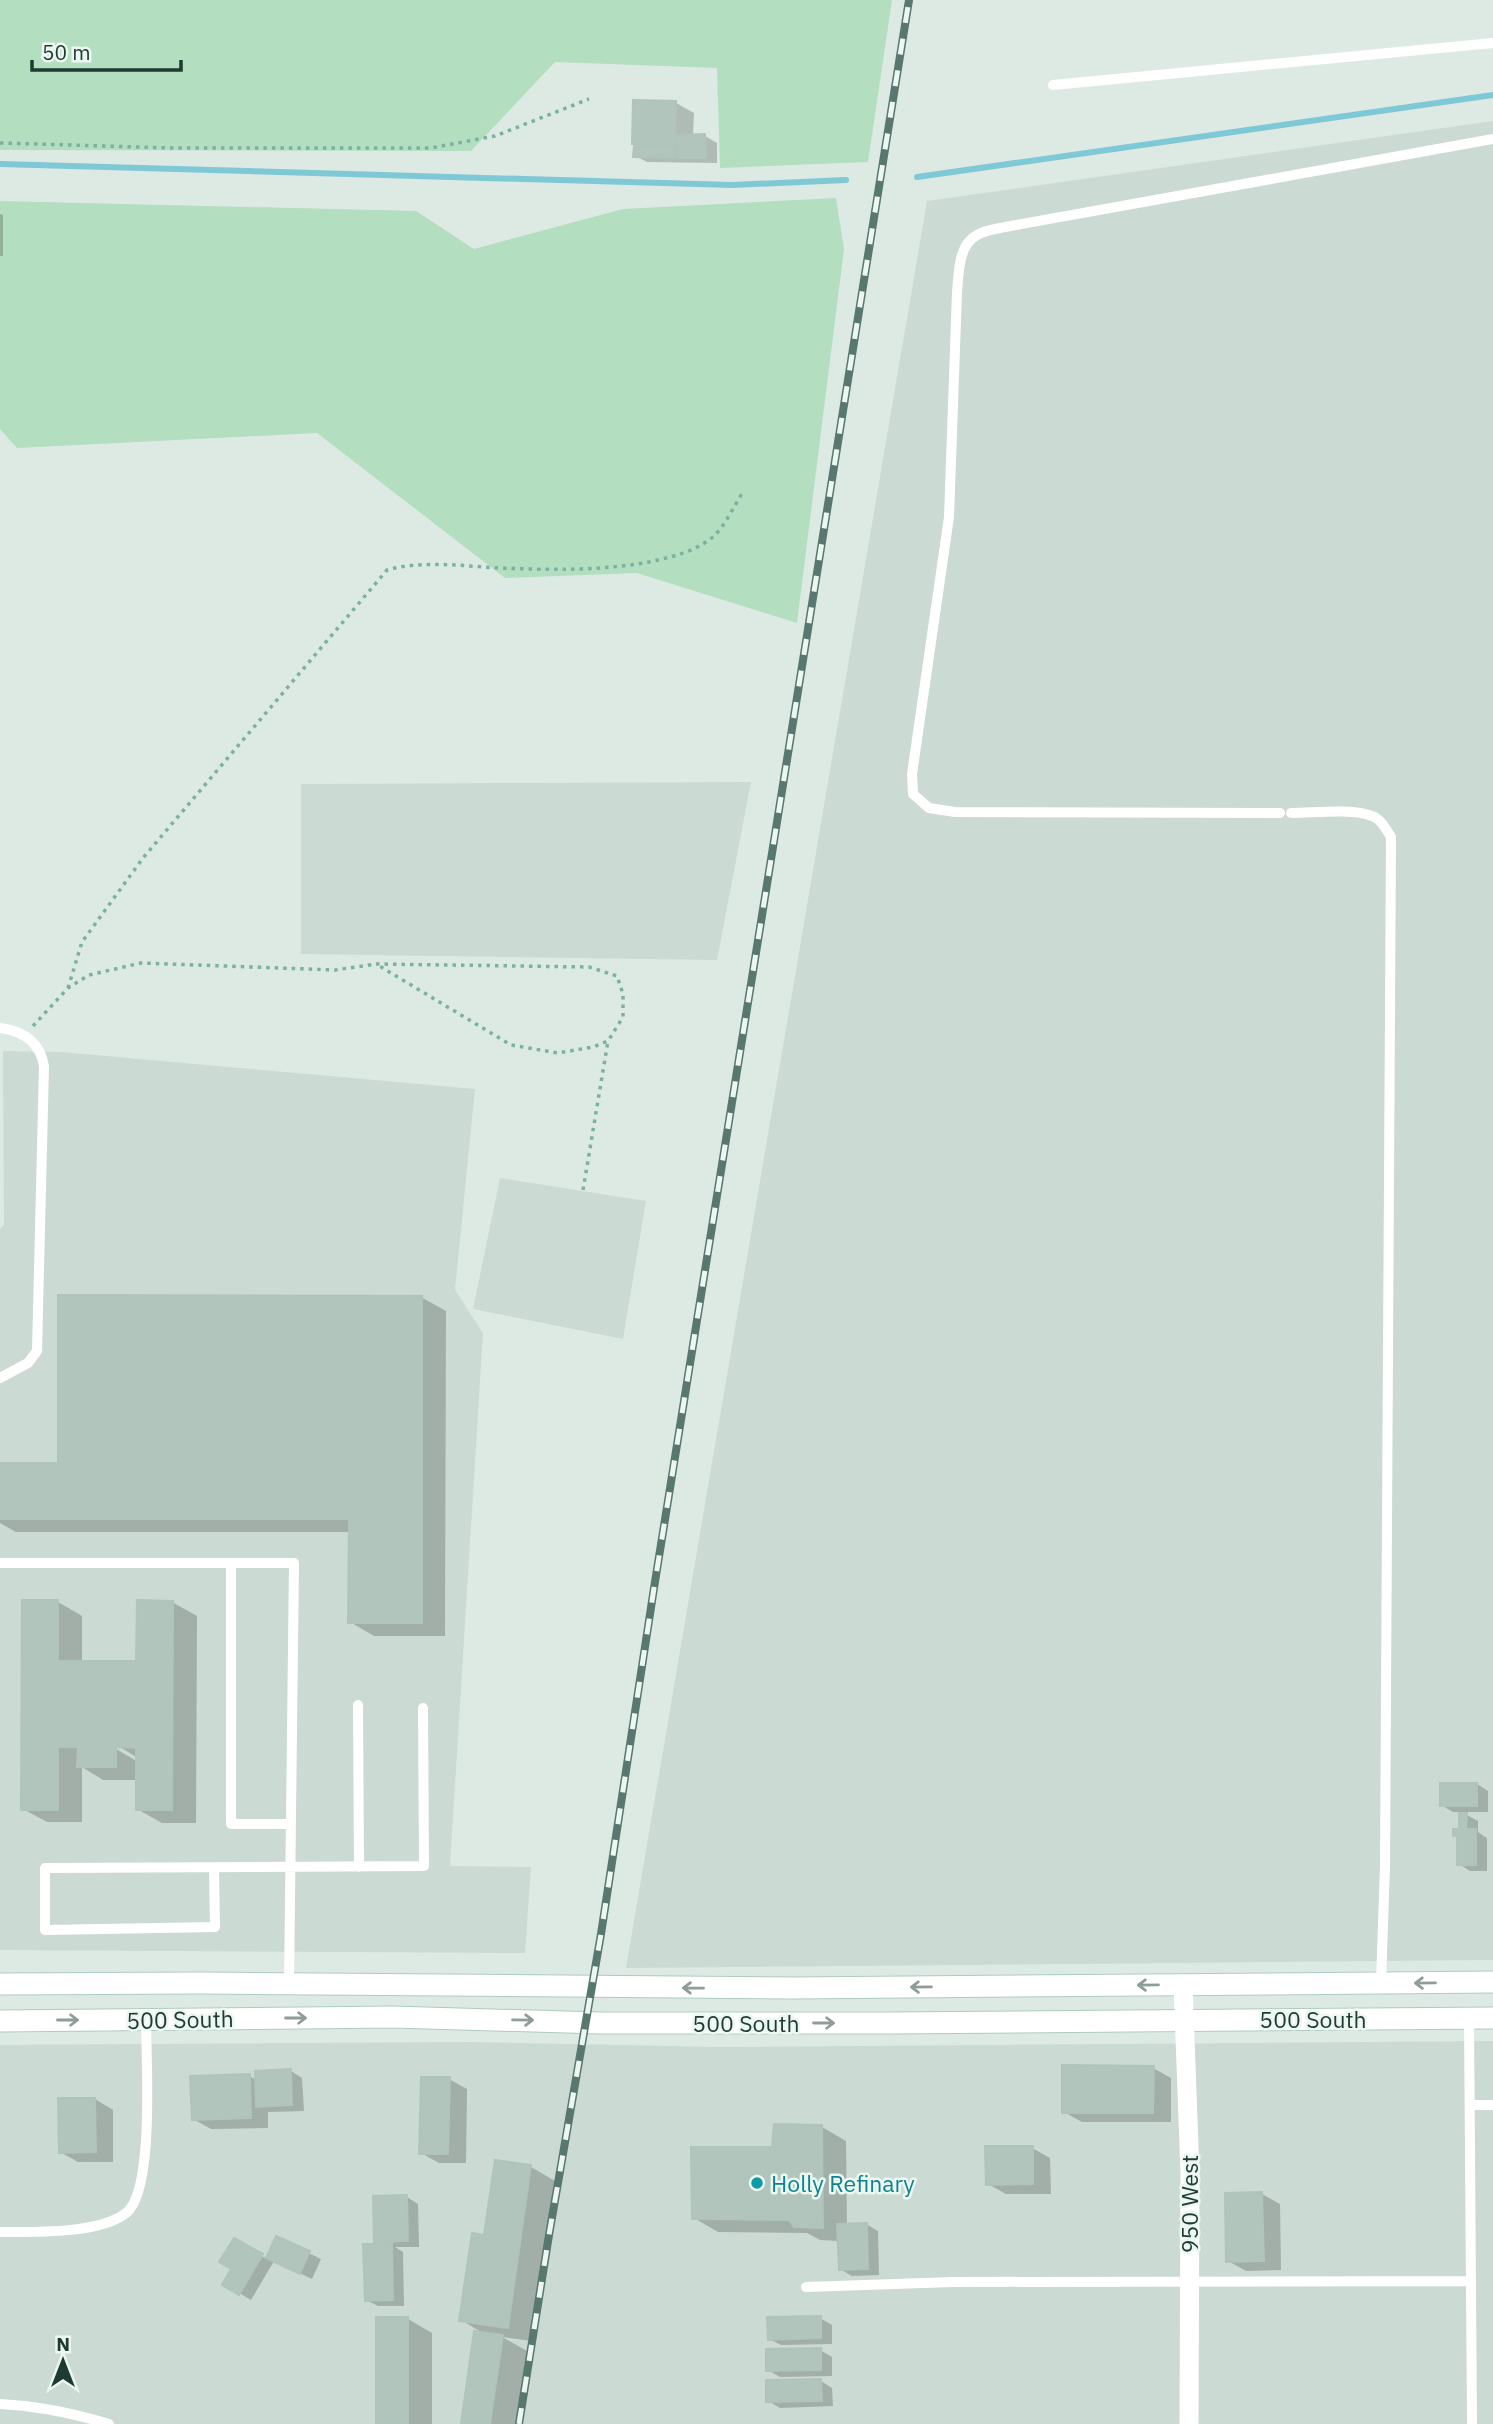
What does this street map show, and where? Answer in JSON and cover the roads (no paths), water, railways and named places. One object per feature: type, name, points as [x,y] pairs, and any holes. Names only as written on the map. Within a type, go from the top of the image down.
[{"type":"main road","name":"500 South","points":[[0,1984],[702,1988],[1493,1982]]},
{"type":"main road","name":"500 South","points":[[0,2021],[392,2017],[600,2023],[1493,2018]]},
{"type":"street","name":"950 West","points":[[1183,1984],[1190,2173],[1189,2424]]},
{"type":"lane","points":[[1052,85],[1493,43]]},
{"type":"lane","points":[[1381,1984],[1385,1852],[1391,837],[1384,825],[1371,816],[1345,813],[955,812],[929,808],[913,794],[912,775],[949,517],[959,267],[965,248],[976,235],[1005,227],[1493,139]]},
{"type":"lane","points":[[0,1028],[24,1035],[42,1054],[44,1066],[37,1351],[28,1363],[0,1378]]},
{"type":"lane","points":[[0,1563],[295,1563],[289,1984]]},
{"type":"lane","points":[[230,1563],[230,1824],[291,1824]]},
{"type":"lane","points":[[358,1705],[359,1867]]},
{"type":"lane","points":[[214,1868],[215,1927],[45,1930],[45,1868],[424,1866],[423,1708]]},
{"type":"lane","points":[[1469,2018],[1472,2424]]},
{"type":"lane","points":[[0,2232],[44,2232],[83,2228],[110,2221],[126,2213],[137,2200],[146,2144],[146,2020]]},
{"type":"lane","points":[[1470,2105],[1493,2105]]},
{"type":"lane","points":[[806,2287],[953,2282],[1471,2281]]},
{"type":"lane","points":[[0,2404],[78,2414],[109,2424]]},
{"type":"waterway","points":[[917,177],[1493,95]]},
{"type":"waterway","points":[[0,164],[732,185],[846,180]]},
{"type":"railway","points":[[519,2424],[601,1934],[909,0]]},
{"type":"place","name":"Holly Refinary","points":[[757,2183]]}]
